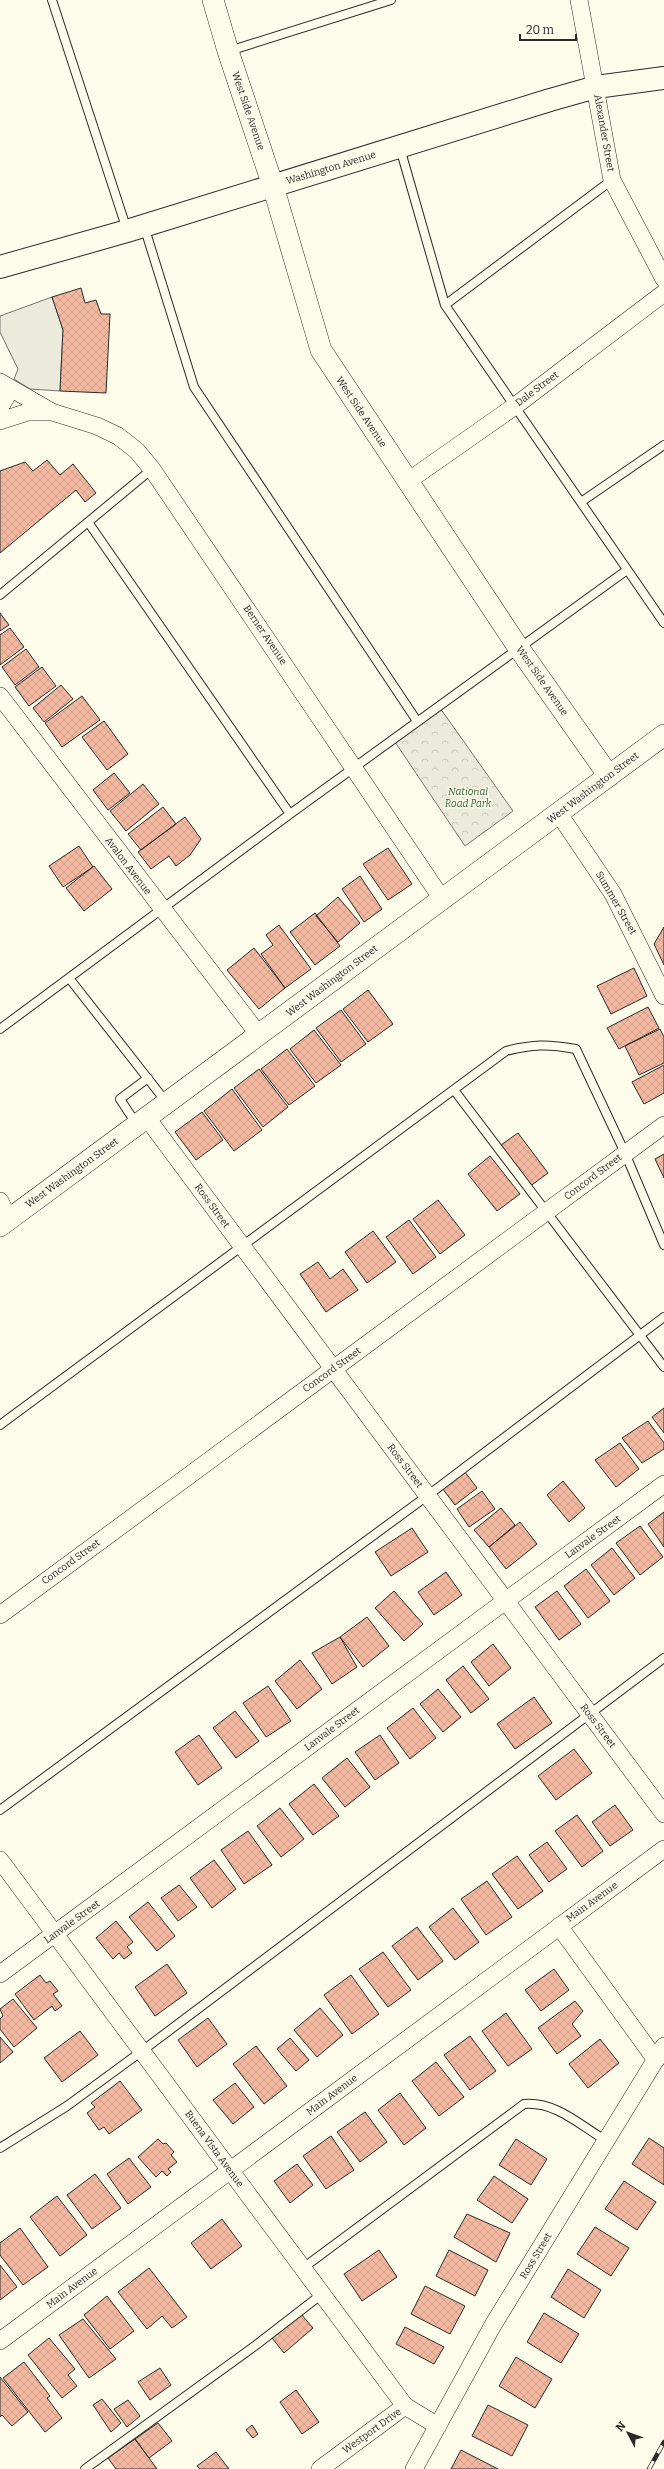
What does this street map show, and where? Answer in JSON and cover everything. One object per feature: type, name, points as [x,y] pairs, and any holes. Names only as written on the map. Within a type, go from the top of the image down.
[{"type":"main road","name":"Washington Avenue","points":[[0,267],[400,148],[596,87],[664,78]]},
{"type":"street","name":"West Side Avenue","points":[[213,0],[228,51],[273,186],[321,350],[518,647],[609,776]]},
{"type":"street","name":"Alexander Street","points":[[579,0],[612,180],[664,279]]},
{"type":"street","name":"Dale Street","points":[[408,481],[515,406],[664,293]]},
{"type":"street","points":[[0,407],[6,386]]},
{"type":"street","name":"Berner Avenue","points":[[6,386],[52,412],[92,424],[118,436],[137,451],[152,469],[442,899]]},
{"type":"street","name":"Berner Avenue","points":[[0,421],[28,412],[52,412]]},
{"type":"street","name":"Avalon Avenue","points":[[0,696],[161,910],[258,1035]]},
{"type":"street","name":"West Washington Street","points":[[4,1223],[664,735]]},
{"type":"street","name":"Summer Street","points":[[559,814],[614,894],[664,996]]},
{"type":"street","name":"Ross Street","points":[[142,1122],[242,1247],[664,1814]]},
{"type":"street","name":"Concord Street","points":[[0,1615],[664,1125]]},
{"type":"street","points":[[0,1201],[4,1223]]},
{"type":"street","name":"Lanvale Street","points":[[0,1974],[664,1484]]},
{"type":"street","name":"Main Avenue","points":[[0,2341],[664,1848]]},
{"type":"street","name":"Buena Vista Avenue","points":[[0,1860],[405,2406],[438,2426]]},
{"type":"street","points":[[559,1926],[660,2053]]},
{"type":"street","name":"Ross Street","points":[[414,2469],[493,2325],[605,2140],[660,2053]]},
{"type":"street","name":"Westport Drive","points":[[320,2469],[405,2406]]},
{"type":"lane","points":[[52,0],[194,387],[417,721]]},
{"type":"lane","points":[[228,51],[391,0]]},
{"type":"lane","points":[[400,148],[445,305],[664,623]]},
{"type":"lane","points":[[445,305],[612,180]]},
{"type":"lane","points":[[581,502],[664,445]]},
{"type":"lane","points":[[0,595],[152,469]]},
{"type":"lane","points":[[88,522],[290,814]]},
{"type":"lane","points":[[0,1029],[518,647],[627,570]]},
{"type":"lane","points":[[69,978],[167,1103]]},
{"type":"lane","points":[[0,1425],[506,1051],[528,1045],[549,1044],[576,1049],[625,1154],[664,1245]]},
{"type":"lane","points":[[142,1122],[120,1099],[148,1078]]},
{"type":"lane","points":[[454,1090],[664,1367]]},
{"type":"lane","points":[[0,1810],[642,1336],[664,1317]]},
{"type":"lane","points":[[0,2148],[67,2106],[142,2051],[664,1658]]},
{"type":"lane","points":[[303,2268],[524,2104],[537,2103],[553,2107],[605,2140]]},
{"type":"lane","points":[[85,2469],[256,2345],[322,2294]]},
{"type":"green space","name":"National Road Park","points":[[440,708],[513,811],[465,846],[395,742]]},
{"type":"shaded area","points":[[52,297],[63,330],[60,391],[30,389],[14,379],[18,369],[0,332],[0,316]]},
{"type":"building","points":[[81,288],[85,303],[96,300],[101,314],[110,314],[106,393],[60,391],[63,330],[52,297]]},
{"type":"building","points":[[47,460],[60,475],[73,464],[96,493],[85,502],[76,490],[0,553],[0,471],[25,462],[33,471]]},
{"type":"building","points":[[0,613],[9,625],[0,631]]},
{"type":"building","points":[[10,628],[24,647],[0,665],[0,635]]},
{"type":"building","points":[[26,649],[39,667],[15,685],[2,667]]},
{"type":"building","points":[[42,667],[56,686],[29,706],[15,687]]},
{"type":"building","points":[[61,685],[73,699],[44,722],[33,708]]},
{"type":"building","points":[[82,696],[100,720],[62,747],[45,723]]},
{"type":"building","points":[[104,721],[128,754],[107,770],[82,737]]},
{"type":"building","points":[[114,773],[130,793],[108,810],[93,790]]},
{"type":"building","points":[[143,784],[159,804],[126,831],[110,811]]},
{"type":"building","points":[[163,807],[176,824],[141,850],[128,834]]},
{"type":"building","points":[[185,817],[201,839],[190,855],[176,866],[169,856],[151,869],[138,852]]},
{"type":"building","points":[[79,846],[93,867],[63,887],[49,866]]},
{"type":"building","points":[[388,848],[412,884],[388,900],[363,864]]},
{"type":"building","points":[[94,866],[112,889],[84,911],[66,888]]},
{"type":"building","points":[[360,876],[382,909],[364,922],[342,889]]},
{"type":"building","points":[[338,897],[360,923],[338,942],[316,916]]},
{"type":"building","points":[[315,913],[340,946],[315,965],[290,932]]},
{"type":"building","points":[[279,925],[311,969],[285,988],[261,954],[273,945],[266,935]]},
{"type":"building","points":[[664,927],[664,965],[654,944]]},
{"type":"building","points":[[254,948],[285,988],[259,1009],[227,970]]},
{"type":"building","points":[[634,968],[647,996],[611,1014],[597,986]]},
{"type":"building","points":[[368,990],[393,1024],[368,1042],[343,1009]]},
{"type":"building","points":[[648,1007],[659,1028],[619,1049],[607,1028]]},
{"type":"building","points":[[341,1010],[366,1044],[341,1062],[316,1028]]},
{"type":"building","points":[[660,1029],[664,1037],[664,1063],[639,1075],[625,1046]]},
{"type":"building","points":[[314,1030],[341,1065],[316,1083],[290,1049]]},
{"type":"building","points":[[287,1049],[315,1086],[289,1105],[261,1069]]},
{"type":"building","points":[[664,1065],[664,1093],[644,1104],[632,1082]]},
{"type":"building","points":[[259,1069],[288,1107],[263,1127],[234,1088]]},
{"type":"building","points":[[232,1089],[262,1130],[234,1151],[204,1111]]},
{"type":"building","points":[[202,1112],[223,1140],[196,1160],[175,1132]]},
{"type":"building","points":[[518,1133],[548,1173],[529,1187],[498,1147]]},
{"type":"building","points":[[664,1154],[664,1178],[655,1159]]},
{"type":"building","points":[[490,1156],[520,1194],[497,1211],[468,1174]]},
{"type":"building","points":[[438,1200],[465,1235],[440,1254],[413,1219]]},
{"type":"building","points":[[409,1220],[436,1257],[413,1274],[386,1237]]},
{"type":"building","points":[[373,1231],[396,1262],[367,1283],[345,1252]]},
{"type":"building","points":[[318,1262],[330,1279],[343,1269],[358,1290],[326,1312],[300,1274]]},
{"type":"building","points":[[664,1408],[664,1433],[652,1417]]},
{"type":"building","points":[[648,1421],[664,1443],[664,1449],[642,1463],[622,1438]]},
{"type":"building","points":[[620,1443],[639,1469],[616,1487],[595,1460]]},
{"type":"building","points":[[465,1472],[477,1488],[455,1505],[442,1488]]},
{"type":"building","points":[[563,1481],[585,1508],[569,1522],[547,1495]]},
{"type":"building","points":[[482,1491],[495,1509],[469,1527],[457,1509]]},
{"type":"building","points":[[501,1508],[515,1525],[489,1547],[474,1530]]},
{"type":"building","points":[[664,1512],[664,1547],[648,1524]]},
{"type":"building","points":[[520,1522],[537,1544],[506,1569],[489,1547]]},
{"type":"building","points":[[640,1526],[663,1557],[640,1575],[616,1543]]},
{"type":"building","points":[[412,1528],[428,1552],[391,1576],[375,1552]]},
{"type":"building","points":[[612,1548],[635,1578],[614,1595],[591,1565]]},
{"type":"building","points":[[586,1569],[610,1601],[588,1618],[564,1586]]},
{"type":"building","points":[[446,1572],[462,1595],[434,1615],[418,1592]]},
{"type":"building","points":[[394,1591],[423,1624],[404,1641],[375,1608]]},
{"type":"building","points":[[557,1591],[581,1624],[559,1640],[535,1607]]},
{"type":"building","points":[[367,1617],[389,1646],[363,1667],[340,1637]]},
{"type":"building","points":[[340,1637],[357,1667],[332,1684],[312,1653]]},
{"type":"building","points":[[493,1644],[511,1668],[489,1686],[471,1662]]},
{"type":"building","points":[[300,1660],[322,1689],[297,1709],[275,1681]]},
{"type":"building","points":[[463,1666],[489,1699],[471,1713],[446,1680]]},
{"type":"building","points":[[268,1686],[291,1721],[266,1737],[243,1703]]},
{"type":"building","points":[[438,1689],[461,1717],[443,1732],[420,1704]]},
{"type":"building","points":[[534,1697],[552,1723],[515,1749],[497,1724]]},
{"type":"building","points":[[413,1708],[436,1738],[410,1759],[387,1728]]},
{"type":"building","points":[[235,1711],[259,1741],[236,1758],[213,1728]]},
{"type":"building","points":[[199,1735],[222,1768],[198,1785],[175,1752]]},
{"type":"building","points":[[380,1735],[399,1763],[375,1780],[355,1752]]},
{"type":"building","points":[[574,1749],[592,1773],[556,1800],[538,1776]]},
{"type":"building","points":[[347,1758],[370,1787],[345,1807],[322,1778]]},
{"type":"building","points":[[314,1784],[339,1816],[313,1835],[289,1804]]},
{"type":"building","points":[[615,1805],[633,1830],[610,1846],[592,1822]]},
{"type":"building","points":[[280,1808],[304,1839],[281,1857],[257,1826]]},
{"type":"building","points":[[577,1815],[603,1851],[582,1867],[555,1831]]},
{"type":"building","points":[[248,1831],[272,1865],[244,1884],[221,1850]]},
{"type":"building","points":[[547,1842],[567,1869],[549,1882],[529,1855]]},
{"type":"building","points":[[517,1856],[543,1891],[518,1909],[492,1874]]},
{"type":"building","points":[[214,1860],[236,1889],[212,1908],[190,1878]]},
{"type":"building","points":[[487,1881],[512,1917],[486,1935],[461,1899]]},
{"type":"building","points":[[179,1885],[197,1907],[178,1921],[161,1898]]},
{"type":"building","points":[[148,1902],[175,1936],[157,1951],[129,1917]]},
{"type":"building","points":[[453,1908],[479,1942],[455,1960],[429,1927]]},
{"type":"building","points":[[116,1921],[133,1942],[127,1947],[132,1953],[124,1959],[119,1953],[113,1959],[96,1938]]},
{"type":"building","points":[[417,1927],[443,1961],[418,1980],[392,1946]]},
{"type":"building","points":[[383,1952],[411,1990],[388,2007],[359,1969]]},
{"type":"building","points":[[167,1964],[187,1993],[155,2016],[135,1987]]},
{"type":"building","points":[[554,1969],[569,1990],[541,2011],[525,1990]]},
{"type":"building","points":[[40,1975],[46,1983],[50,1981],[58,1991],[53,1994],[62,2006],[55,2011],[52,2006],[34,2020],[15,1994]]},
{"type":"building","points":[[351,1975],[379,2014],[352,2034],[324,1995]]},
{"type":"building","points":[[13,1999],[37,2028],[14,2047],[0,2029],[0,2019],[3,2016],[0,2009]]},
{"type":"building","points":[[575,2001],[583,2011],[572,2024],[581,2036],[557,2054],[538,2028]]},
{"type":"building","points":[[320,2008],[343,2035],[317,2057],[294,2030]]},
{"type":"building","points":[[506,2013],[532,2049],[508,2066],[482,2031]]},
{"type":"building","points":[[208,2018],[227,2044],[197,2067],[178,2040]]},
{"type":"building","points":[[80,2031],[98,2055],[62,2082],[44,2058]]},
{"type":"building","points":[[470,2036],[496,2071],[470,2090],[444,2055]]},
{"type":"building","points":[[0,2037],[13,2052],[0,2063]]},
{"type":"building","points":[[290,2038],[309,2060],[296,2071],[277,2049]]},
{"type":"building","points":[[600,2039],[619,2063],[588,2088],[569,2064]]},
{"type":"building","points":[[256,2046],[287,2086],[264,2104],[233,2064]]},
{"type":"building","points":[[436,2062],[464,2097],[439,2116],[412,2081]]},
{"type":"building","points":[[120,2081],[142,2110],[109,2134],[104,2127],[99,2130],[87,2113],[95,2107],[91,2103]]},
{"type":"building","points":[[235,2083],[254,2107],[233,2124],[213,2100]]},
{"type":"building","points":[[400,2093],[426,2128],[404,2145],[378,2110]]},
{"type":"building","points":[[365,2112],[387,2142],[360,2162],[337,2132]]},
{"type":"building","points":[[331,2136],[354,2170],[326,2189],[303,2156]]},
{"type":"building","points":[[649,2138],[664,2148],[664,2185],[632,2164]]},
{"type":"building","points":[[158,2139],[163,2144],[166,2143],[174,2152],[171,2155],[177,2162],[168,2169],[171,2172],[167,2176],[162,2171],[156,2177],[138,2157]]},
{"type":"building","points":[[516,2139],[547,2159],[531,2185],[499,2165]]},
{"type":"building","points":[[129,2158],[151,2187],[128,2204],[107,2174]]},
{"type":"building","points":[[297,2164],[313,2185],[290,2203],[274,2181]]},
{"type":"building","points":[[95,2174],[121,2208],[92,2229],[67,2195]]},
{"type":"building","points":[[494,2176],[528,2199],[512,2223],[477,2200]]},
{"type":"building","points":[[624,2181],[656,2202],[637,2230],[605,2209]]},
{"type":"building","points":[[57,2196],[87,2235],[60,2256],[30,2217]]},
{"type":"building","points":[[467,2214],[510,2233],[496,2262],[454,2237]]},
{"type":"building","points":[[222,2219],[242,2246],[211,2269],[191,2243]]},
{"type":"building","points":[[595,2227],[629,2248],[611,2276],[577,2254]]},
{"type":"building","points":[[20,2228],[48,2267],[23,2285],[0,2255],[0,2243]]},
{"type":"building","points":[[379,2250],[397,2277],[362,2301],[344,2274]]},
{"type":"building","points":[[449,2250],[488,2270],[475,2296],[436,2276]]},
{"type":"building","points":[[0,2265],[17,2287],[0,2300]]},
{"type":"building","points":[[149,2268],[187,2317],[172,2328],[162,2316],[147,2329],[118,2292]]},
{"type":"building","points":[[568,2269],[601,2290],[584,2318],[551,2297]]},
{"type":"building","points":[[425,2286],[465,2306],[450,2334],[411,2314]]},
{"type":"building","points":[[107,2296],[134,2331],[110,2349],[84,2315]]},
{"type":"building","points":[[544,2313],[579,2334],[561,2363],[527,2342]]},
{"type":"building","points":[[301,2314],[313,2328],[284,2353],[272,2338]]},
{"type":"building","points":[[83,2319],[116,2359],[89,2378],[59,2335]]},
{"type":"building","points":[[405,2327],[444,2347],[434,2364],[396,2344]]},
{"type":"building","points":[[49,2338],[75,2369],[68,2375],[77,2386],[62,2398],[28,2355]]},
{"type":"building","points":[[516,2357],[552,2379],[535,2408],[499,2386]]},
{"type":"building","points":[[24,2362],[50,2396],[47,2398],[62,2418],[45,2432],[3,2378]]},
{"type":"building","points":[[160,2368],[171,2385],[150,2400],[138,2382]]},
{"type":"building","points":[[0,2377],[28,2412],[12,2426],[2,2415],[0,2417]]},
{"type":"building","points":[[296,2390],[319,2422],[302,2434],[280,2402]]},
{"type":"building","points":[[102,2399],[121,2423],[111,2432],[93,2405]]},
{"type":"building","points":[[128,2400],[140,2416],[127,2427],[114,2409]]},
{"type":"building","points":[[488,2405],[528,2425],[512,2456],[472,2436]]},
{"type":"building","points":[[158,2423],[172,2441],[149,2458],[135,2439]]},
{"type":"building","points":[[252,2425],[258,2434],[253,2438],[246,2430]]},
{"type":"building","points":[[135,2439],[157,2469],[116,2469],[108,2458]]},
{"type":"building","points":[[461,2450],[498,2469],[451,2469]]},
{"type":"building","points":[[216,2452],[229,2469],[200,2469],[197,2466]]},
{"type":"railway","points":[[649,2469],[664,2442]]}]
